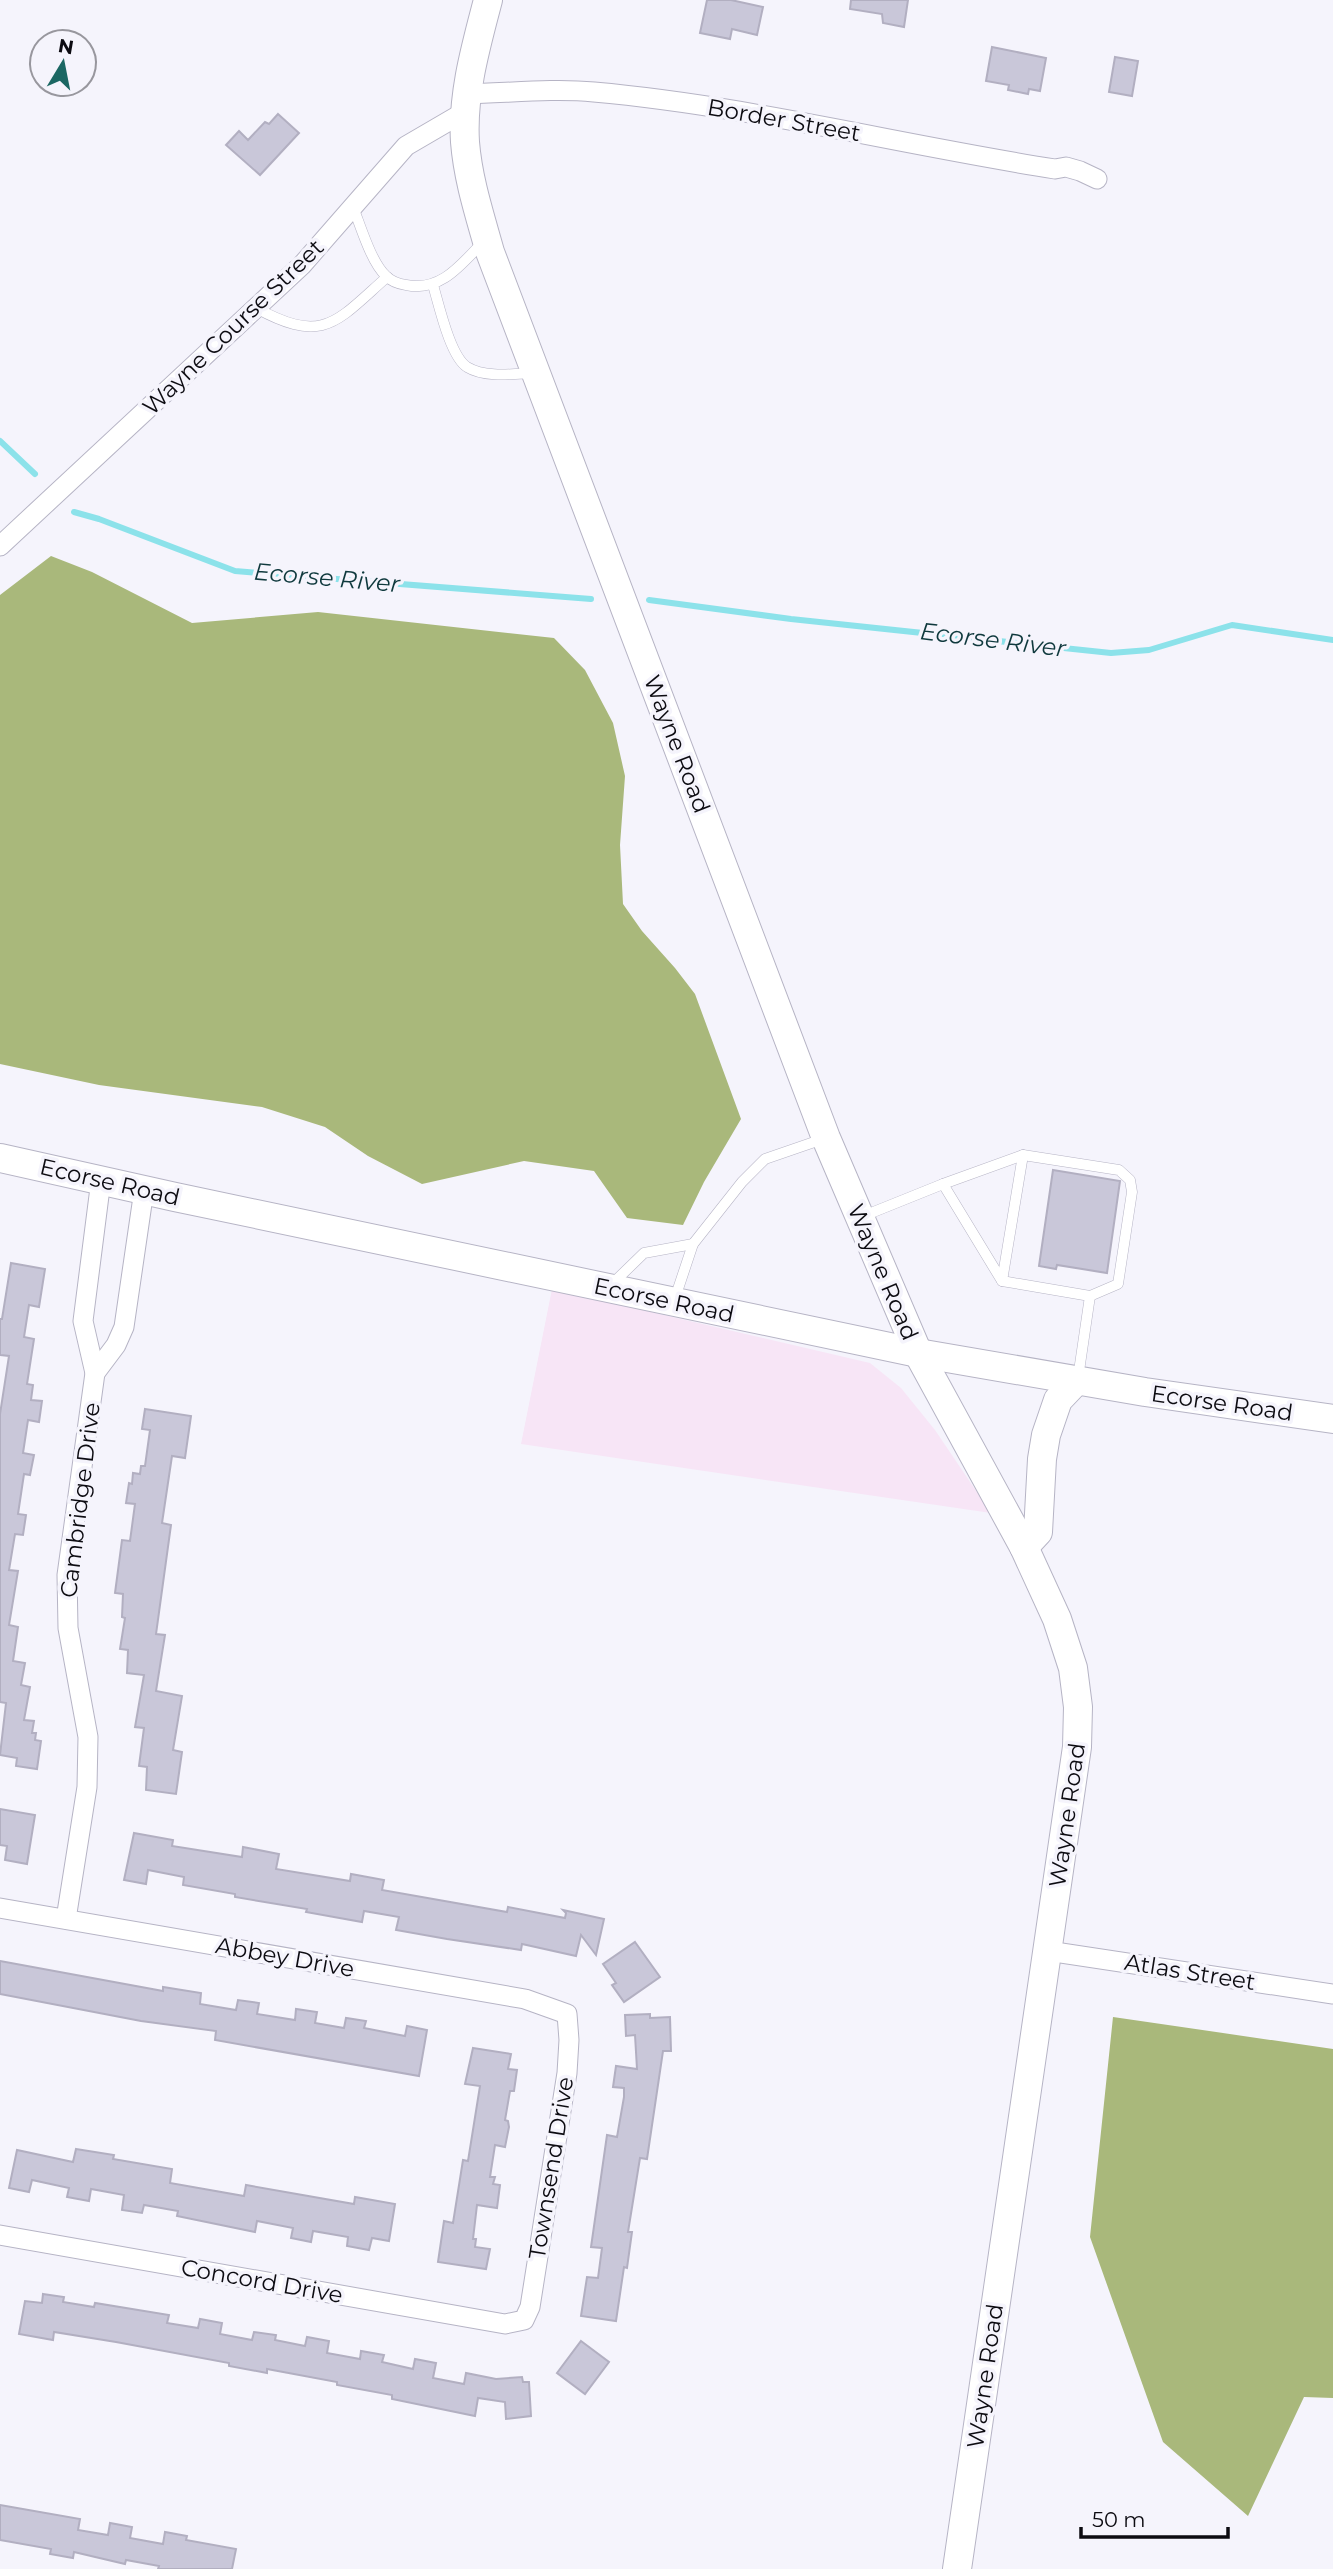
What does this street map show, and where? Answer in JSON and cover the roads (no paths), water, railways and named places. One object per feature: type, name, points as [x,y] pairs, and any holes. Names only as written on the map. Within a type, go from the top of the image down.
[{"type":"main road","name":"Wayne Road","points":[[488,0],[466,102],[465,140],[469,171],[486,238],[827,1138],[918,1353],[1024,1547],[1066,1644],[1073,1668],[1078,1707],[1077,1747],[957,2569]]},
{"type":"main road","name":"Ecorse Road","points":[[0,1158],[918,1353],[1145,1392],[1333,1419]]},
{"type":"main road","points":[[1024,1547],[1038,1532],[1046,1435],[1058,1400],[1077,1380]]},
{"type":"street","name":"Border Street","points":[[466,102],[591,91],[678,102],[853,132],[988,159],[1055,169],[1066,167],[1097,179]]},
{"type":"street","name":"Wayne Course Street","points":[[0,546],[302,265],[407,146],[466,102]]},
{"type":"street","name":"Cambridge Drive","points":[[66,1919],[87,1787],[88,1749],[83,1701],[68,1628],[67,1575],[95,1373],[83,1321],[101,1180]]},
{"type":"street","name":"Cambridge Drive","points":[[95,1373],[116,1345],[124,1327],[144,1190]]},
{"type":"street","name":"Abbey Drive","points":[[0,1908],[525,2000],[567,2014]]},
{"type":"street","name":"Atlas Street","points":[[1048,1951],[1333,1994]]},
{"type":"street","name":"Townsend Drive","points":[[524,2320],[530,2307],[567,2073],[567,2014]]},
{"type":"street","name":"Concord Drive","points":[[0,2235],[505,2324],[524,2320]]},
{"type":"lane","points":[[353,207],[378,265],[387,277],[399,284],[416,287],[433,285],[460,267],[486,238]]},
{"type":"lane","points":[[256,308],[277,320],[296,326],[317,327],[337,321],[387,277]]},
{"type":"lane","points":[[433,285],[453,349],[466,367],[480,372],[501,374],[536,373]]},
{"type":"lane","points":[[673,1302],[694,1244],[742,1182],[765,1159],[827,1138]]},
{"type":"lane","points":[[860,1217],[943,1184],[1023,1155],[1119,1170],[1130,1180],[1132,1192],[1118,1284],[1090,1296],[1002,1281],[943,1184]]},
{"type":"lane","points":[[1002,1281],[1023,1155]]},
{"type":"lane","points":[[608,1288],[644,1253],[694,1244]]},
{"type":"lane","points":[[1077,1380],[1090,1296]]},
{"type":"waterway","name":"Ecorse River","points":[[0,441],[35,474]]},
{"type":"waterway","name":"Ecorse River","points":[[74,512],[235,571],[591,599]]},
{"type":"waterway","name":"Ecorse River","points":[[649,600],[791,619],[1111,653],[1149,650],[1232,625],[1333,640]]}]
